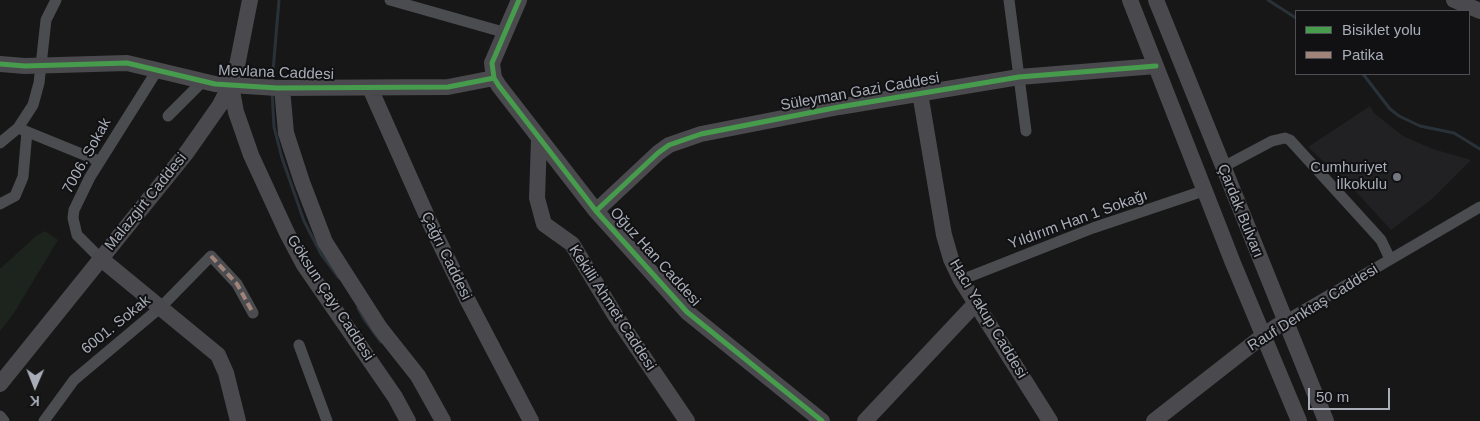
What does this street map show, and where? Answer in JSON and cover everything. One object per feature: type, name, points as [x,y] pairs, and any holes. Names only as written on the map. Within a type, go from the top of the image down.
[{"type":"street","points":[[0,204],[15,196],[24,178],[22,130],[34,106],[46,20],[56,0]]},
{"type":"street","name":"Malazgirt Caddesi","points":[[0,384],[192,144],[220,106],[238,87],[240,55],[250,0]]},
{"type":"street","points":[[390,0],[503,32]]},
{"type":"street","points":[[494,78],[492,63],[503,32],[519,0]]},
{"type":"street","points":[[1009,0],[1026,131]]},
{"type":"street","name":"Çardak Bulvarı","points":[[1130,0],[1299,421]]},
{"type":"street","name":"Çardak Bulvarı","points":[[1156,0],[1326,421]]},
{"type":"street","points":[[1454,0],[1480,11]]},
{"type":"street","name":"Mevlana Caddesi","points":[[0,64],[41,66],[112,62],[158,69],[203,81],[238,87],[370,88],[454,86],[494,78]]},
{"type":"street","name":"Süleyman Gazi Caddesi","points":[[596,211],[658,153],[685,139],[920,93],[1019,77],[1156,66]]},
{"type":"street","name":"7006. Sokak","points":[[100,258],[77,235],[73,218],[79,197],[99,161],[158,69]]},
{"type":"street","name":"Oğuz Han Caddesi","points":[[494,78],[539,140],[596,211],[686,312],[822,421]]},
{"type":"street","points":[[168,116],[203,81]]},
{"type":"street","name":"Göksun Çayı Caddesi","points":[[238,87],[236,112],[251,156],[291,242],[322,292],[395,397],[408,421]]},
{"type":"street","name":"Göksun Çayı Caddesi","points":[[280,88],[286,133],[325,242],[380,328],[418,376],[443,421]]},
{"type":"street","name":"Çağrı Caddesi","points":[[370,88],[430,223],[467,299],[531,421]]},
{"type":"street","name":"Hacı Yakup Caddesi","points":[[920,93],[947,248],[962,280],[1050,421]]},
{"type":"street","points":[[0,144],[22,130]]},
{"type":"street","points":[[22,130],[99,161]]},
{"type":"street","points":[[1223,167],[1272,141],[1285,138],[1290,140],[1381,240],[1390,259]]},
{"type":"street","name":"Kekilli Ahmet Caddesi","points":[[539,140],[536,198],[544,224],[572,244],[615,315],[687,421]]},
{"type":"street","name":"Yıldırım Han 1 Sokağı","points":[[962,280],[1092,228],[1206,190]]},
{"type":"street","name":"Rauf Denktaş Caddesi","points":[[1154,421],[1264,335],[1285,321],[1480,208]]},
{"type":"street","name":"6001. Sokak","points":[[44,421],[74,380],[161,307],[211,256],[237,284],[253,313]]},
{"type":"street","points":[[100,258],[218,355],[226,373],[238,421]]},
{"type":"street","points":[[864,421],[976,303]]},
{"type":"street","points":[[299,345],[327,421]]},
{"type":"street","points":[[0,416],[4,421]]},
{"type":"shaded area","name":"Cumhuriyet İlkokulu","points":[[1370,106],[1374,113],[1403,136],[1433,149],[1471,160],[1432,199],[1391,230],[1358,194],[1308,147]]},
{"type":"shaded area","points":[[45,231],[58,240],[14,313],[0,331],[0,269],[36,236]]},
{"type":"waterway","points":[[272,83],[279,0]]},
{"type":"waterway","points":[[1268,0],[1295,17]]},
{"type":"waterway","points":[[1364,75],[1390,109],[1399,116],[1420,126],[1454,133],[1480,149]]},
{"type":"waterway","points":[[272,91],[274,127],[282,158],[304,221],[321,254],[339,278]]},
{"type":"waterway","points":[[358,308],[381,342]]},
{"type":"marked path","points":[[211,256],[237,284],[253,313]]},
{"type":"cycle path","points":[[519,0],[492,63],[494,78],[499,86],[596,211],[687,312],[822,421]]},
{"type":"cycle path","points":[[0,64],[25,66],[127,63],[215,84],[277,88],[448,87],[494,78]]},
{"type":"cycle path","points":[[596,211],[658,153],[669,145],[701,134],[839,107],[1019,77],[1156,66]]},
{"type":"place","name":"Cumhuriyet İlkokulu","points":[[1397,177]]}]
